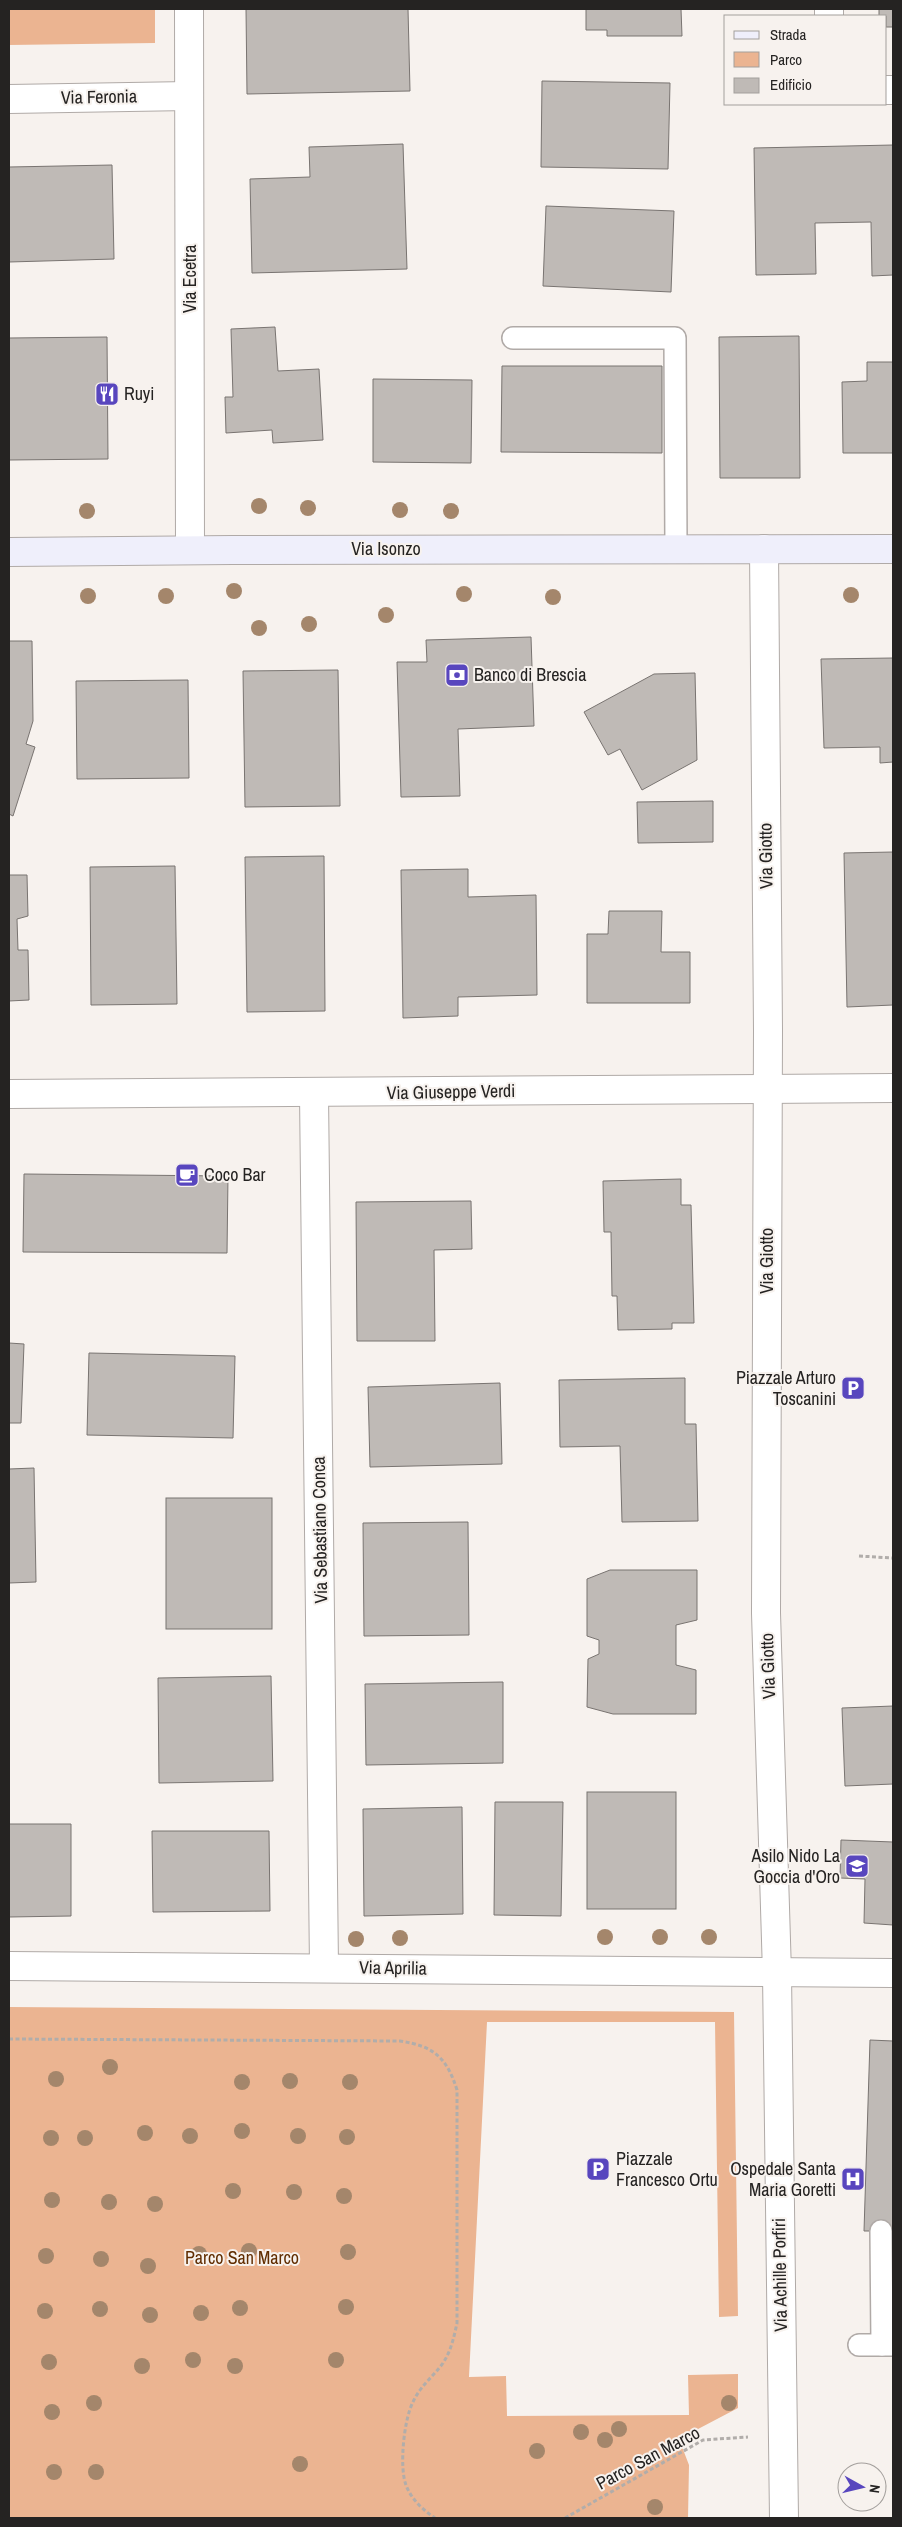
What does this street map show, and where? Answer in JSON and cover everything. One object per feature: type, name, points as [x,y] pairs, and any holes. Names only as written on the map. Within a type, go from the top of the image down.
[{"type":"main road","name":"Via Isonzo","points":[[9,552],[676,548],[893,549]]},
{"type":"street","name":"Via Ecetra","points":[[189,9],[190,550]]},
{"type":"street","name":"Via Feronia","points":[[9,99],[189,96]]},
{"type":"street","name":"Via Giotto","points":[[764,549],[768,1088],[766,1613],[778,1973]]},
{"type":"street","name":"Via Giuseppe Verdi","points":[[9,1094],[314,1094],[893,1088]]},
{"type":"street","name":"Via Sebastiano Conca","points":[[314,1094],[324,1967]]},
{"type":"street","name":"Via Aprilia","points":[[9,1966],[893,1973]]},
{"type":"street","name":"Via Achille Porfiri","points":[[778,1973],[784,2518]]},
{"type":"lane","points":[[513,338],[675,338],[676,548]]},
{"type":"lane","points":[[859,2345],[887,2345],[881,2231]]},
{"type":"path","points":[[859,1556],[893,1558]]},
{"type":"path","points":[[9,2039],[400,2041],[420,2044],[436,2053],[446,2064],[451,2070],[457,2090],[457,2323],[453,2342],[443,2363],[419,2390],[411,2404],[406,2425],[403,2459],[405,2484],[414,2500],[436,2518]]},
{"type":"path","name":"Parco San Marco","points":[[564,2518],[703,2440],[748,2437]]},
{"type":"green space","points":[[9,9],[155,9],[155,43],[9,45]]},
{"type":"green space","name":"Parco San Marco","points":[[9,2007],[734,2012],[738,2316],[719,2317],[715,2022],[487,2022],[469,2377],[506,2376],[507,2416],[689,2415],[688,2375],[738,2374],[738,2408],[679,2439],[689,2465],[688,2518],[9,2518]]},
{"type":"building","points":[[246,9],[408,9],[410,91],[247,94]]},
{"type":"building","points":[[586,9],[681,9],[682,36],[607,36],[607,30],[586,30]]},
{"type":"building","points":[[879,9],[893,9],[893,27],[887,27],[887,15],[879,15]]},
{"type":"building","points":[[542,81],[670,83],[668,169],[541,167]]},
{"type":"building","points":[[403,144],[407,269],[252,273],[250,179],[310,177],[309,147]]},
{"type":"building","points":[[893,145],[893,275],[872,276],[871,222],[815,223],[816,274],[756,275],[754,148]]},
{"type":"building","points":[[112,165],[114,259],[9,262],[9,167]]},
{"type":"building","points":[[546,206],[674,211],[671,292],[543,286]]},
{"type":"building","points":[[275,327],[278,371],[319,369],[323,440],[273,443],[272,430],[226,433],[225,397],[233,397],[231,329]]},
{"type":"building","points":[[799,336],[800,478],[720,478],[719,337]]},
{"type":"building","points":[[107,337],[108,459],[9,460],[9,338]]},
{"type":"building","points":[[867,362],[893,362],[893,453],[843,453],[842,382],[867,381]]},
{"type":"building","points":[[502,366],[662,366],[662,453],[501,452]]},
{"type":"building","points":[[373,379],[472,380],[471,463],[373,462]]},
{"type":"building","points":[[531,637],[534,726],[458,729],[460,796],[401,797],[397,662],[427,662],[426,640]]},
{"type":"building","points":[[9,641],[32,641],[33,721],[26,744],[35,747],[13,816],[9,814]]},
{"type":"building","points":[[893,658],[893,762],[880,763],[880,747],[824,748],[821,659]]},
{"type":"building","points":[[338,670],[340,806],[245,807],[243,671]]},
{"type":"building","points":[[695,673],[697,760],[642,790],[620,749],[608,755],[584,712],[654,674]]},
{"type":"building","points":[[188,680],[189,778],[77,779],[76,681]]},
{"type":"building","points":[[713,801],[713,842],[638,843],[637,802]]},
{"type":"building","points":[[893,852],[893,1005],[847,1007],[844,853]]},
{"type":"building","points":[[324,856],[325,1011],[247,1012],[245,857]]},
{"type":"building","points":[[175,866],[177,1004],[91,1005],[90,867]]},
{"type":"building","points":[[468,869],[468,897],[536,895],[537,995],[458,997],[458,1016],[403,1018],[401,870]]},
{"type":"building","points":[[9,875],[27,875],[28,916],[17,919],[18,950],[28,950],[29,1000],[9,1001]]},
{"type":"building","points":[[609,911],[662,911],[661,952],[690,952],[690,1003],[587,1003],[587,934],[608,934]]},
{"type":"building","points":[[24,1174],[228,1176],[227,1253],[23,1252]]},
{"type":"building","points":[[681,1179],[681,1205],[691,1205],[694,1323],[672,1323],[672,1329],[618,1330],[617,1296],[612,1296],[611,1232],[604,1232],[603,1181]]},
{"type":"building","points":[[471,1201],[472,1249],[434,1250],[435,1341],[357,1341],[356,1202]]},
{"type":"building","points":[[9,1343],[24,1344],[21,1423],[9,1423]]},
{"type":"building","points":[[89,1353],[235,1356],[233,1438],[87,1435]]},
{"type":"building","points":[[685,1378],[685,1424],[696,1424],[698,1521],[622,1522],[620,1446],[560,1447],[559,1380]]},
{"type":"building","points":[[500,1383],[502,1464],[370,1467],[368,1387]]},
{"type":"building","points":[[34,1468],[36,1582],[9,1583],[9,1469]]},
{"type":"building","points":[[166,1498],[272,1498],[272,1629],[166,1629]]},
{"type":"building","points":[[468,1522],[469,1635],[364,1636],[363,1523]]},
{"type":"building","points":[[610,1570],[697,1570],[697,1620],[676,1625],[676,1665],[696,1670],[696,1714],[613,1714],[587,1707],[588,1659],[599,1654],[599,1640],[587,1636],[587,1579]]},
{"type":"building","points":[[271,1676],[273,1781],[159,1783],[158,1678]]},
{"type":"building","points":[[503,1682],[503,1763],[366,1765],[365,1684]]},
{"type":"building","points":[[893,1706],[893,1784],[845,1786],[842,1708]]},
{"type":"building","points":[[587,1792],[676,1792],[676,1909],[587,1909]]},
{"type":"building","points":[[495,1802],[563,1802],[561,1916],[494,1915]]},
{"type":"building","points":[[462,1807],[463,1914],[364,1916],[363,1809]]},
{"type":"building","points":[[9,1824],[71,1824],[71,1916],[9,1917]]},
{"type":"building","points":[[152,1831],[269,1831],[270,1911],[153,1912]]},
{"type":"building","points":[[841,1840],[893,1842],[893,1925],[864,1923],[865,1879],[840,1878]]},
{"type":"building","points":[[870,2040],[893,2041],[893,2231],[864,2231]]},
{"type":"place","name":"Ruyi","points":[[107,394]]},
{"type":"place","name":"Banco di Brescia","points":[[457,675]]},
{"type":"place","name":"Coco Bar","points":[[187,1175]]},
{"type":"place","name":"Piazzale Arturo Toscanini","points":[[853,1388]]},
{"type":"place","name":"Asilo Nido La Goccia d'Oro","points":[[857,1866]]},
{"type":"place","name":"Piazzale Francesco Ortu","points":[[598,2169]]},
{"type":"place","name":"Ospedale Santa Maria Goretti","points":[[853,2179]]}]
